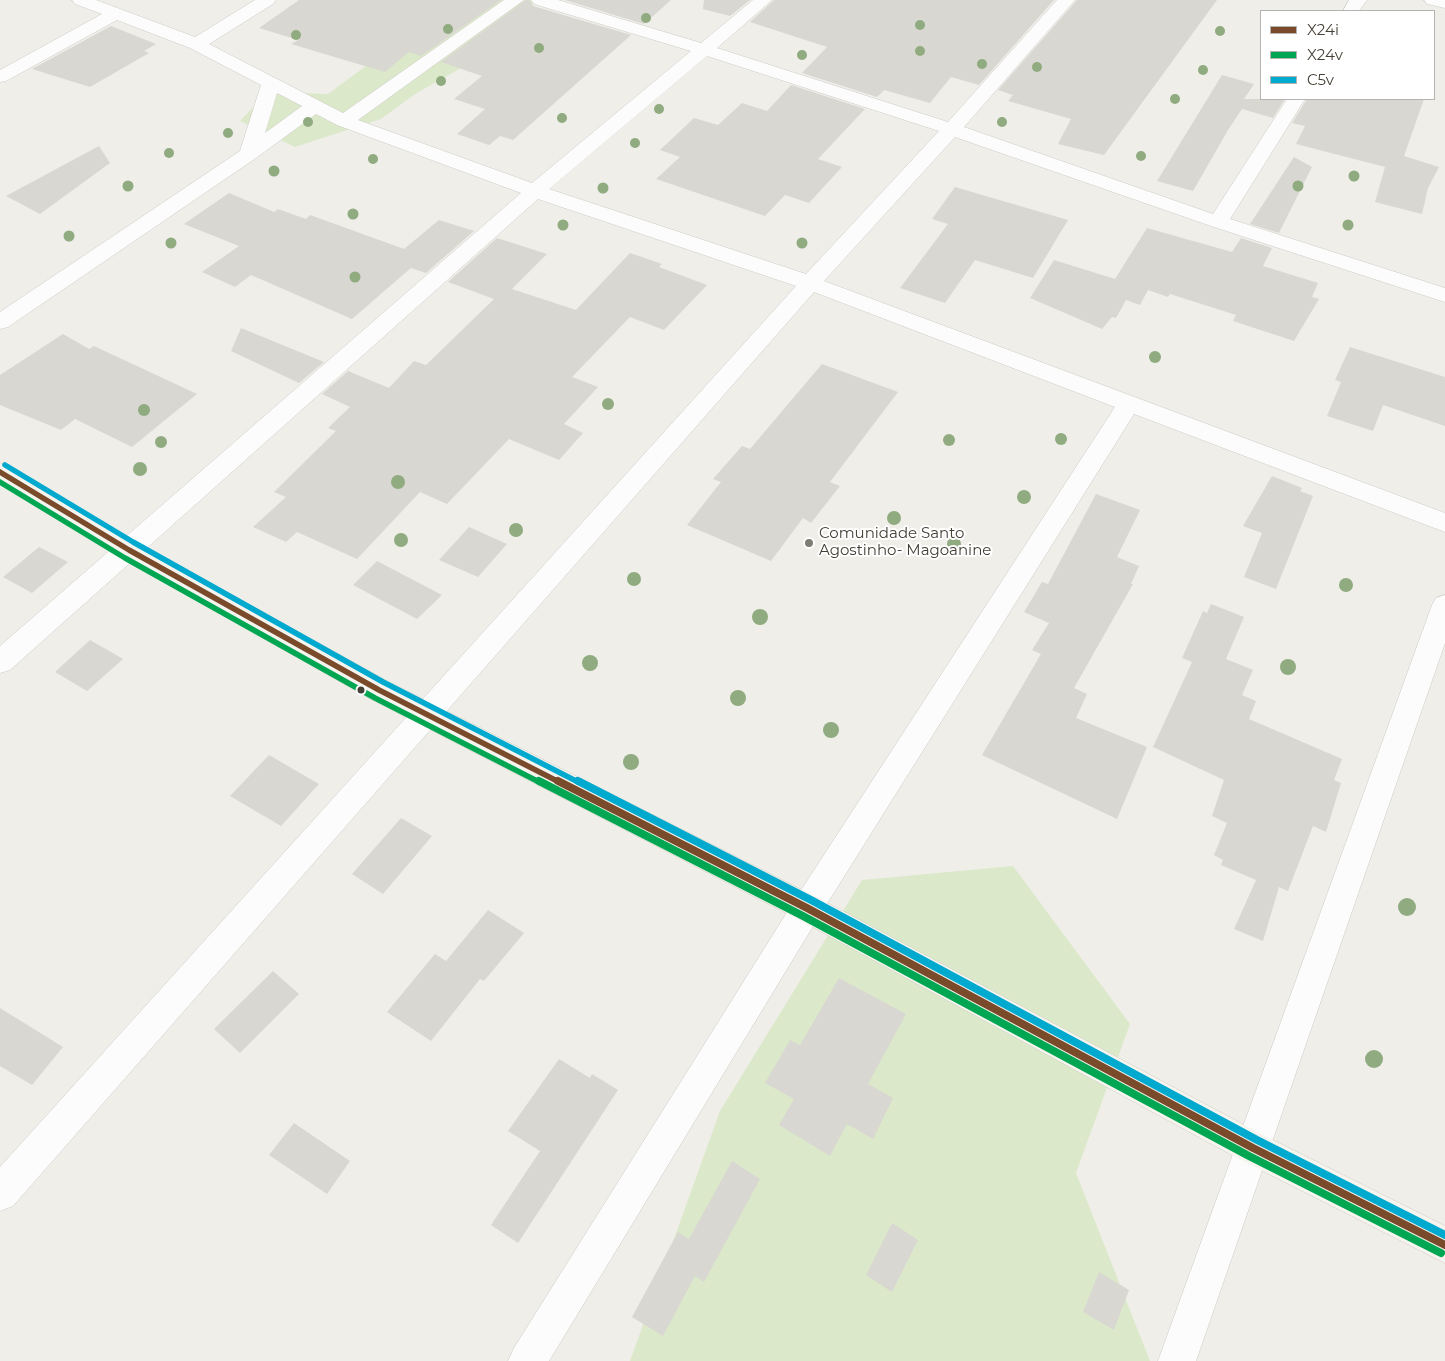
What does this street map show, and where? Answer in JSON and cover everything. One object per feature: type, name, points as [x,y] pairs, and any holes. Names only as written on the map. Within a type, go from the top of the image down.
[{"type":"street","points":[[81,0],[196,44],[344,122],[535,191],[810,283],[1445,524]]},
{"type":"street","points":[[196,44],[267,0]]},
{"type":"street","points":[[344,122],[516,0]]},
{"type":"street","points":[[540,0],[703,49],[951,129],[1218,222],[1445,295]]},
{"type":"street","points":[[0,662],[535,191],[764,0]]},
{"type":"street","points":[[0,1192],[810,283],[1066,0]]},
{"type":"street","points":[[1433,0],[1445,3]]},
{"type":"street","points":[[0,78],[115,14]]},
{"type":"street","points":[[249,154],[271,82]]},
{"type":"street","points":[[1218,222],[1295,100]]},
{"type":"street","points":[[0,322],[249,154],[314,106]]},
{"type":"street","points":[[527,1361],[807,908],[1130,404]]},
{"type":"street","points":[[0,472],[129,550],[379,690],[807,908],[1253,1148],[1445,1245]]},
{"type":"street","points":[[1176,1361],[1445,605]]},
{"type":"green space","points":[[455,0],[539,0],[532,5],[530,29],[415,94],[381,119],[295,147],[240,121],[268,92],[328,94]]},
{"type":"green space","points":[[1013,866],[1130,1024],[1076,1173],[1150,1361],[630,1361],[720,1111],[862,880]]},
{"type":"building","points":[[299,0],[501,0],[421,56],[409,52],[385,72],[291,44],[298,40],[259,28]]},
{"type":"building","points":[[526,0],[529,0],[533,6],[631,35],[513,140],[500,136],[489,145],[457,134],[485,109],[454,99],[482,76],[441,62]]},
{"type":"building","points":[[565,0],[671,0],[644,24]]},
{"type":"building","points":[[704,0],[750,0],[730,16],[703,9]]},
{"type":"building","points":[[774,0],[1054,0],[979,85],[951,77],[930,103],[884,90],[877,97],[802,73],[827,47],[750,22]]},
{"type":"building","points":[[1077,0],[1217,0],[1104,155],[1058,144],[1071,119],[1008,101],[1013,95],[998,90]]},
{"type":"building","points":[[111,26],[156,44],[144,51],[149,53],[90,87],[32,69]]},
{"type":"building","points":[[1222,75],[1254,84],[1244,99],[1284,100],[1273,118],[1242,109],[1193,191],[1157,181]]},
{"type":"building","points":[[791,85],[865,109],[818,159],[842,167],[809,203],[785,195],[765,216],[656,179],[680,157],[660,150],[694,118],[718,125],[742,103],[767,111]]},
{"type":"building","points":[[1306,100],[1424,100],[1404,156],[1439,167],[1428,188],[1422,214],[1375,202],[1385,167],[1296,144],[1305,126],[1292,123]]},
{"type":"building","points":[[99,146],[110,163],[40,214],[6,196]]},
{"type":"building","points":[[1294,157],[1312,167],[1279,233],[1250,224]]},
{"type":"building","points":[[955,187],[1068,220],[1033,278],[975,260],[945,303],[900,288],[948,224],[932,219]]},
{"type":"building","points":[[229,193],[274,212],[278,209],[306,219],[310,215],[404,249],[439,220],[474,231],[426,273],[411,268],[352,319],[251,275],[235,287],[202,272],[239,246],[184,224]]},
{"type":"building","points":[[1147,228],[1232,252],[1241,238],[1272,248],[1263,266],[1318,283],[1312,297],[1319,299],[1294,341],[1233,321],[1236,315],[1170,294],[1168,297],[1148,290],[1140,305],[1126,300],[1116,318],[1112,317],[1102,329],[1030,298],[1054,260],[1115,279]]},
{"type":"building","points":[[497,238],[547,254],[512,289],[576,310],[630,253],[662,264],[659,267],[707,285],[664,330],[630,317],[572,377],[598,387],[564,424],[583,433],[559,460],[509,439],[447,504],[420,492],[357,559],[297,532],[286,542],[253,527],[286,497],[274,492],[336,431],[328,428],[350,407],[322,394],[348,371],[389,388],[414,361],[426,365],[494,299],[448,282]]},
{"type":"building","points":[[241,328],[324,362],[299,383],[231,351]]},
{"type":"building","points":[[63,334],[89,349],[94,346],[197,394],[132,447],[75,419],[61,430],[0,405],[0,375]]},
{"type":"building","points":[[1350,347],[1445,377],[1445,426],[1383,405],[1373,431],[1327,416],[1341,382],[1335,380]]},
{"type":"building","points":[[822,364],[898,392],[830,482],[840,486],[811,523],[803,518],[771,561],[687,525],[721,482],[713,479],[742,446],[750,449]]},
{"type":"building","points":[[1272,476],[1302,488],[1300,491],[1313,496],[1276,589],[1244,577],[1262,533],[1243,526]]},
{"type":"building","points":[[1096,494],[1140,510],[1117,557],[1139,566],[1131,584],[1133,584],[1074,688],[1087,694],[1076,718],[1147,747],[1117,819],[982,755],[1041,654],[1032,650],[1049,623],[1024,612],[1042,582],[1048,584]]},
{"type":"building","points":[[469,527],[507,544],[478,577],[439,560]]},
{"type":"building","points":[[39,547],[68,562],[32,593],[3,577]]},
{"type":"building","points":[[377,561],[442,595],[417,619],[353,585]]},
{"type":"building","points":[[1211,604],[1244,617],[1226,659],[1253,670],[1242,695],[1256,701],[1249,719],[1342,759],[1334,780],[1341,783],[1326,832],[1313,826],[1288,891],[1279,887],[1263,941],[1234,929],[1256,880],[1221,865],[1223,860],[1214,855],[1227,823],[1212,816],[1224,780],[1153,747],[1192,662],[1182,658],[1203,611],[1207,613]]},
{"type":"building","points":[[90,640],[123,659],[87,691],[55,672]]},
{"type":"building","points":[[269,755],[319,784],[281,826],[230,796]]},
{"type":"building","points":[[401,818],[432,836],[383,894],[352,874]]},
{"type":"building","points":[[488,910],[524,933],[484,981],[480,979],[431,1041],[387,1012],[435,954],[446,961]]},
{"type":"building","points":[[273,971],[299,994],[240,1053],[214,1029]]},
{"type":"building","points":[[839,978],[906,1014],[868,1084],[893,1098],[873,1139],[847,1124],[830,1156],[779,1125],[794,1099],[765,1083],[790,1040],[800,1045]]},
{"type":"building","points":[[0,1008],[63,1047],[32,1085],[0,1066]]},
{"type":"building","points":[[559,1059],[590,1078],[592,1074],[618,1090],[518,1243],[491,1225],[540,1151],[508,1131]]},
{"type":"building","points":[[294,1123],[350,1161],[327,1194],[269,1155]]},
{"type":"building","points":[[732,1161],[760,1179],[704,1282],[695,1276],[663,1336],[632,1317],[678,1232],[689,1239]]},
{"type":"building","points":[[892,1223],[918,1240],[892,1292],[866,1275]]},
{"type":"building","points":[[1099,1272],[1129,1290],[1114,1330],[1083,1312]]},
{"type":"transit line","name":"C5v","points":[[5,465],[133,542],[383,682],[811,900],[1257,1140],[1445,1235]]},
{"type":"transit line","name":"X24i","points":[[0,472],[129,550],[379,690],[807,908],[1253,1148],[1445,1245]]},
{"type":"transit line","name":"X24v","points":[[0,482],[125,558],[375,698],[803,916],[1249,1156],[1441,1253]]},
{"type":"place","name":"Comunidade Santo Agostinho- Magoanine","points":[[809,543]]}]
